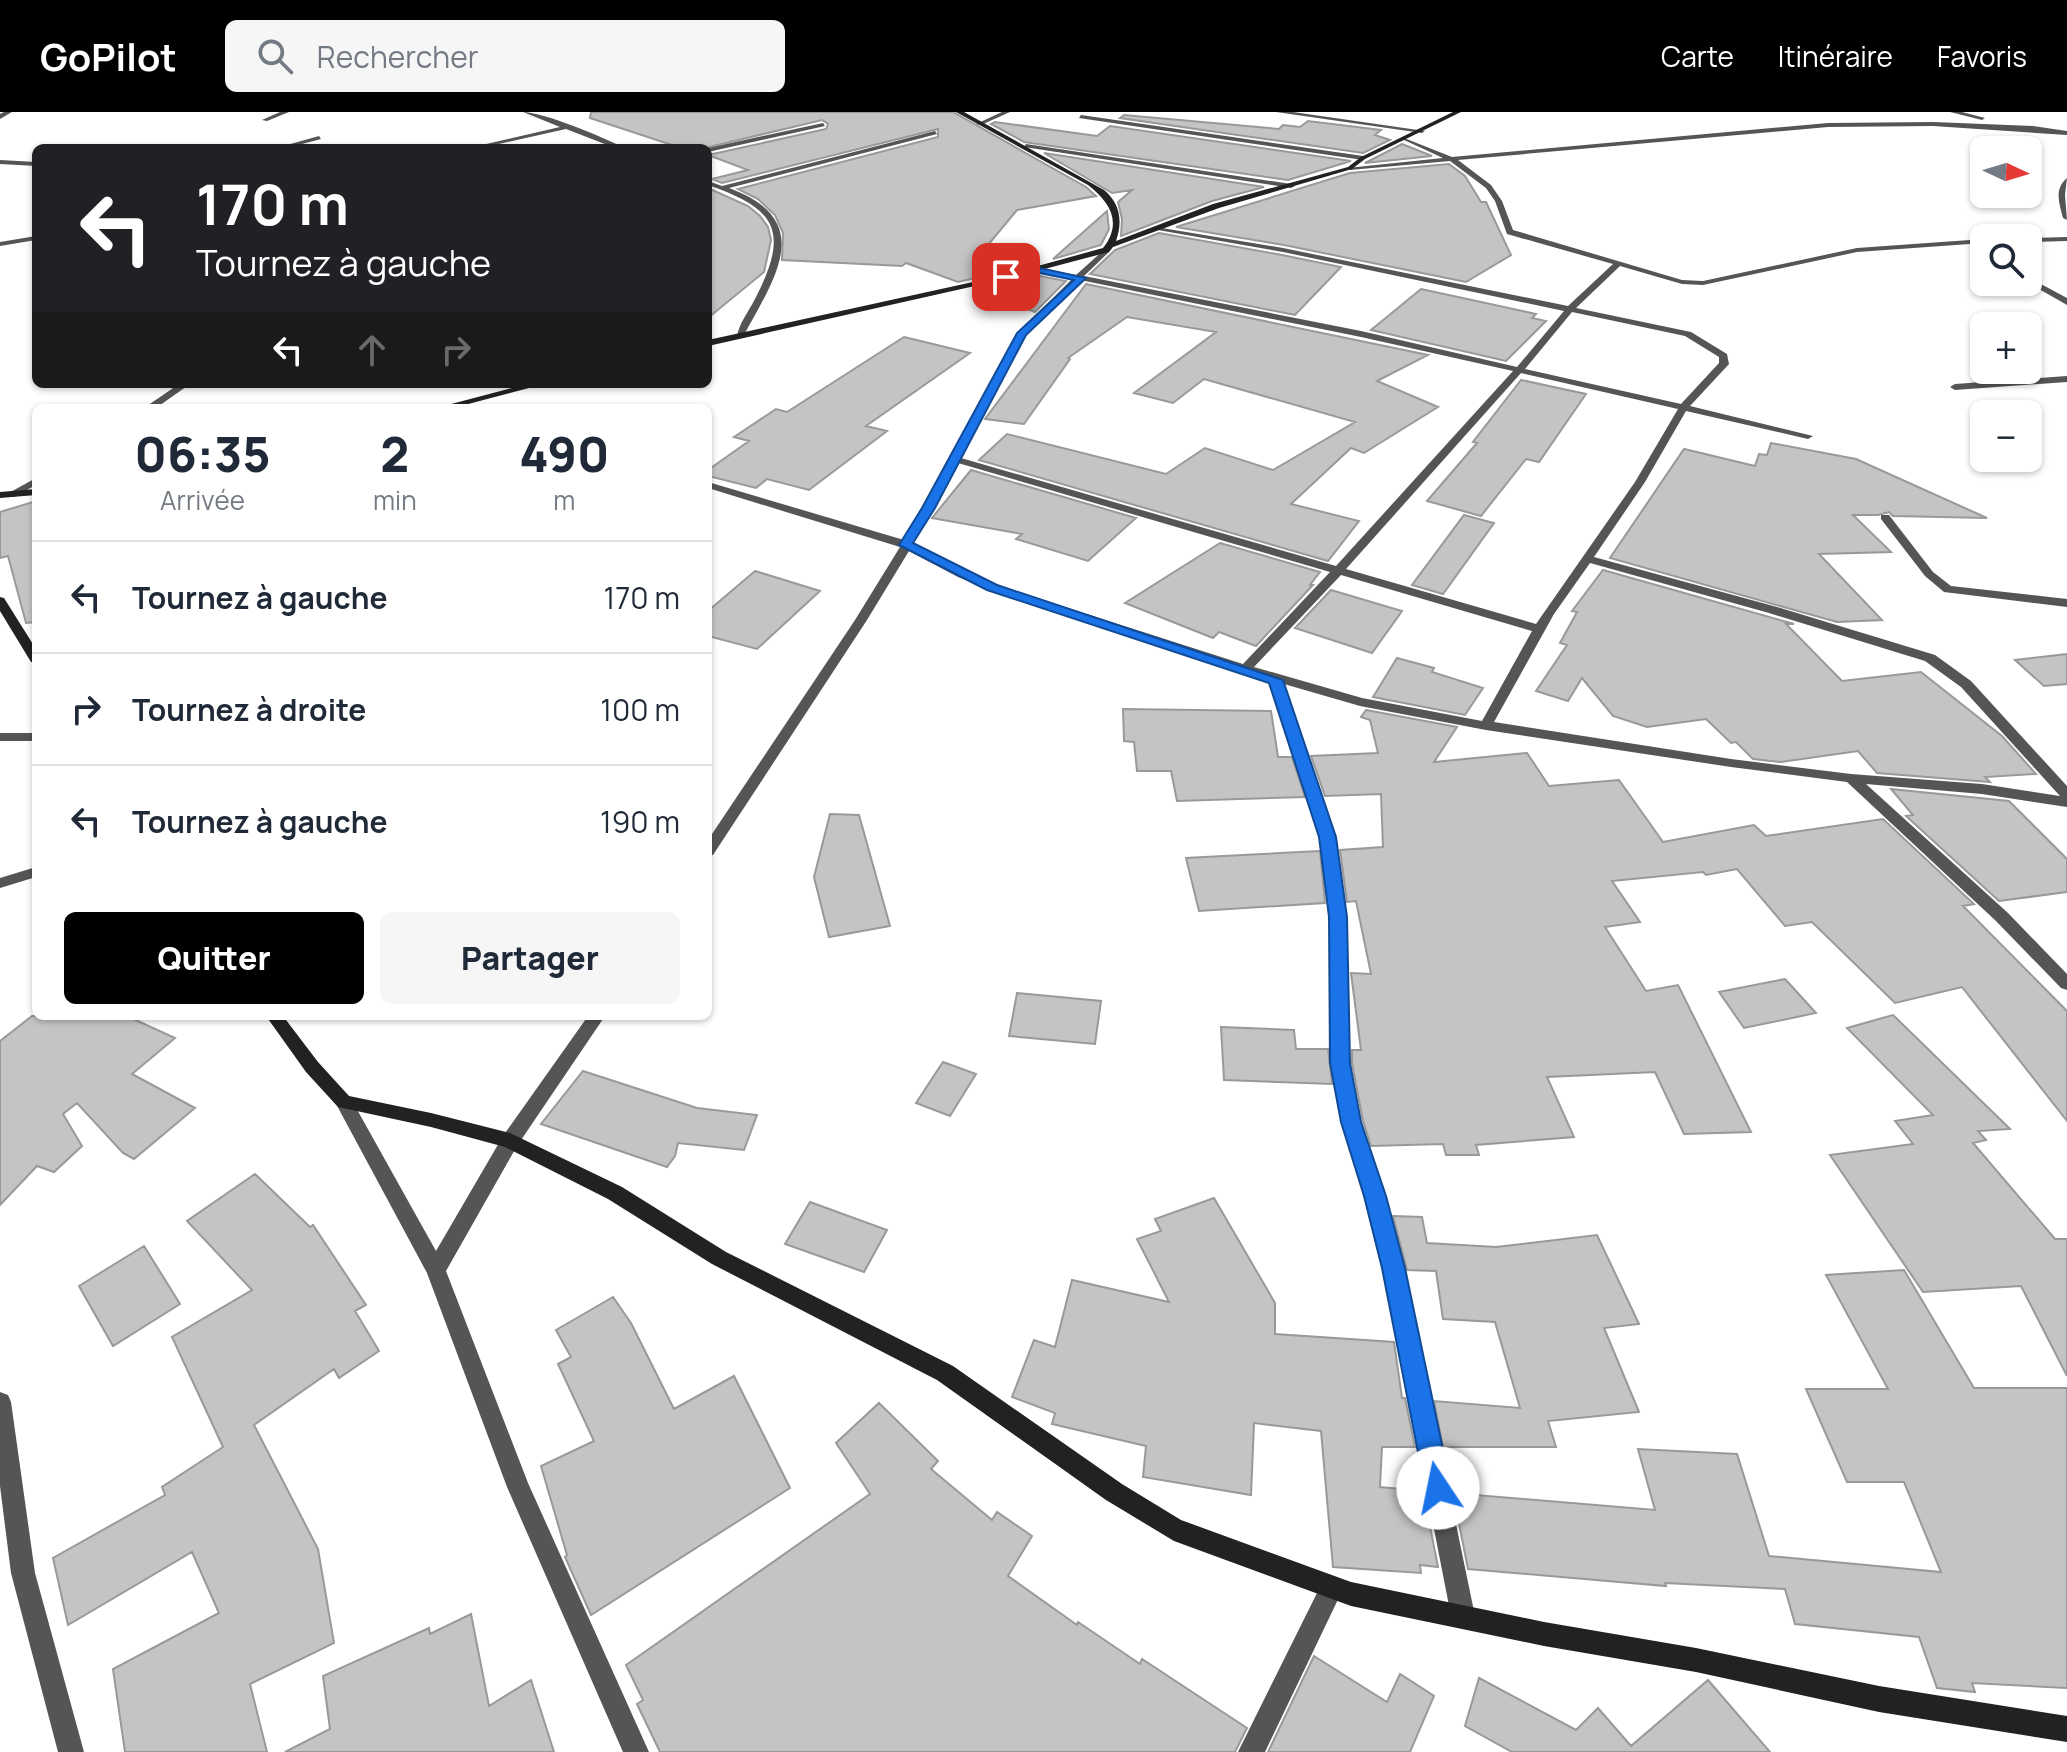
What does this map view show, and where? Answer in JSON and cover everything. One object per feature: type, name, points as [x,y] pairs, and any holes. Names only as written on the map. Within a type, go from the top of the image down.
[{"type":"street","points":[[0,117],[9,112]]},
{"type":"street","points":[[265,120],[286,112]]},
{"type":"street","points":[[526,112],[611,144]]},
{"type":"street","points":[[712,845],[827,673],[906,545],[1022,333],[1109,248],[1117,219],[1110,199],[1091,183],[959,112]]},
{"type":"street","points":[[979,124],[1007,112]]},
{"type":"street","points":[[1279,112],[1422,131]]},
{"type":"street","points":[[1350,168],[1363,158],[1458,112]]},
{"type":"street","points":[[1953,112],[2064,133],[2067,144]]},
{"type":"street","points":[[1081,117],[1363,158]]},
{"type":"street","points":[[712,342],[1035,269],[1109,248],[1216,206],[1350,168],[1828,125],[1933,124],[2041,130]]},
{"type":"street","points":[[712,149],[823,125]]},
{"type":"street","points":[[490,144],[568,127]]},
{"type":"street","points":[[721,188],[935,133]]},
{"type":"street","points":[[295,144],[319,138]]},
{"type":"street","points":[[1406,139],[1452,158],[1496,195],[1510,232],[1682,282],[1698,284],[1857,250],[1970,241]]},
{"type":"street","points":[[1026,146],[1291,186]]},
{"type":"street","points":[[0,162],[32,164]]},
{"type":"street","points":[[2067,180],[2061,195],[2067,218]]},
{"type":"street","points":[[712,185],[760,205],[773,217],[778,234],[778,252],[771,273],[740,335]]},
{"type":"street","points":[[1156,229],[1283,250],[1688,334],[1724,356],[1724,364],[1684,407],[1640,482],[1539,629],[1486,726]]},
{"type":"street","points":[[0,244],[32,239]]},
{"type":"street","points":[[2042,240],[2067,239]]},
{"type":"street","points":[[1963,241],[1970,245]]},
{"type":"street","points":[[1244,670],[1339,570],[1570,309],[1620,262]]},
{"type":"street","points":[[1035,269],[1361,334],[1808,436]]},
{"type":"street","points":[[2042,287],[2067,302]]},
{"type":"street","points":[[1955,387],[2067,379]]},
{"type":"street","points":[[155,404],[179,388]]},
{"type":"street","points":[[457,404],[523,388]]},
{"type":"street","points":[[954,459],[1539,629]]},
{"type":"street","points":[[5,495],[32,483]]},
{"type":"street","points":[[712,486],[906,545],[992,587],[1244,670],[1390,709],[1486,726],[1851,778],[1982,789],[2067,802]]},
{"type":"street","points":[[5,495],[32,492]]},
{"type":"street","points":[[1885,517],[1929,574],[1948,589],[2067,603]]},
{"type":"street","points":[[1586,558],[1930,658],[1966,684],[2067,795]]},
{"type":"street","points":[[0,601],[32,653]]},
{"type":"street","points":[[1276,680],[1328,837],[1338,917],[1340,1063],[1351,1122],[1375,1196],[1393,1268],[1463,1616]]},
{"type":"street","points":[[0,737],[32,737]]},
{"type":"street","points":[[1851,778],[2002,917],[2067,984]]},
{"type":"street","points":[[0,883],[32,873]]},
{"type":"street","points":[[277,1020],[312,1067],[344,1102],[436,1270],[518,1487],[636,1752]]},
{"type":"street","points":[[436,1270],[510,1141],[594,1020]]},
{"type":"street","points":[[344,1102],[510,1141],[615,1193],[719,1258],[945,1373],[1114,1492],[1174,1529],[1331,1589],[1879,1699],[2067,1729]]},
{"type":"street","points":[[0,1402],[23,1573],[71,1752]]},
{"type":"street","points":[[1251,1752],[1331,1589]]},
{"type":"building","points":[[591,112],[953,112],[1086,187],[1096,196],[1017,210],[978,257],[1020,268],[958,282],[906,263],[902,266],[782,260],[783,233],[775,215],[758,199],[738,189],[938,137],[938,129],[722,183],[712,179],[748,170],[712,154],[826,129],[828,124],[822,120],[712,146],[669,144],[590,118]]},
{"type":"building","points":[[1124,115],[1279,129],[1283,125],[1300,127],[1308,121],[1381,130],[1375,135],[1390,140],[1363,153],[1120,118]]},
{"type":"building","points":[[995,122],[1097,136],[1110,126],[1351,161],[1288,180],[1024,142],[991,124]]},
{"type":"building","points":[[1402,144],[1432,156],[1365,163],[1367,162]]},
{"type":"building","points":[[1044,153],[1264,187],[1212,201],[1121,236],[1122,219],[1118,202],[1132,190],[1112,193]]},
{"type":"building","points":[[1449,164],[1465,176],[1481,202],[1486,202],[1511,255],[1466,282],[1284,245],[1176,227],[1350,173]]},
{"type":"building","points":[[712,190],[748,206],[768,227],[771,240],[764,272],[712,315]]},
{"type":"building","points":[[1107,211],[1109,229],[1101,245],[1053,259]]},
{"type":"building","points":[[1159,233],[1341,267],[1295,315],[1090,274],[1115,250]]},
{"type":"building","points":[[1035,275],[1066,281],[1035,312],[975,289]]},
{"type":"building","points":[[1086,284],[1428,355],[1377,381],[1438,407],[1364,453],[1351,448],[1291,504],[1359,521],[1328,561],[979,460],[1007,434],[1166,474],[1205,448],[1273,470],[1355,422],[1204,379],[1173,403],[1134,393],[1216,332],[1127,317],[1068,358],[1024,424],[985,419]]},
{"type":"building","points":[[1421,289],[1536,314],[1532,318],[1546,321],[1506,361],[1371,330]]},
{"type":"building","points":[[904,337],[970,353],[866,426],[887,431],[809,490],[767,479],[756,488],[712,477],[712,467],[749,441],[734,437],[776,409],[787,412]]},
{"type":"building","points":[[1521,380],[1586,394],[1539,462],[1526,459],[1481,516],[1427,501],[1477,443],[1473,442]]},
{"type":"building","points":[[1771,443],[1856,459],[1987,518],[1893,516],[1889,512],[1853,515],[1891,552],[1819,554],[1882,620],[1837,622],[1610,558],[1684,449],[1755,466],[1759,454],[1767,455]]},
{"type":"building","points":[[971,470],[1136,518],[1088,561],[1016,539],[1022,534],[932,518]]},
{"type":"building","points":[[32,502],[32,622],[26,623],[8,556],[0,558],[0,512]]},
{"type":"building","points":[[1464,515],[1494,523],[1443,594],[1412,585]]},
{"type":"building","points":[[1220,543],[1320,572],[1310,585],[1313,585],[1256,646],[1219,632],[1213,638],[1125,603]]},
{"type":"building","points":[[1603,570],[1794,624],[1786,624],[1842,681],[1921,672],[2002,736],[2036,774],[1985,777],[1990,782],[1877,773],[1858,751],[1781,762],[1753,759],[1706,719],[1647,727],[1613,716],[1582,678],[1568,701],[1536,691],[1567,645],[1560,643],[1577,612],[1572,611]]},
{"type":"building","points":[[755,571],[820,591],[757,649],[712,637],[712,608]]},
{"type":"building","points":[[1331,590],[1402,611],[1372,653],[1295,628]]},
{"type":"building","points":[[2067,654],[2067,684],[2044,686],[2015,660]]},
{"type":"building","points":[[1397,658],[1434,668],[1432,672],[1483,688],[1465,715],[1373,697]]},
{"type":"building","points":[[1123,709],[1271,711],[1278,757],[1292,757],[1305,797],[1177,801],[1171,771],[1137,771],[1134,742],[1124,741]]},
{"type":"building","points":[[1366,710],[1457,727],[1434,762],[1527,753],[1549,786],[1619,780],[1663,842],[1754,825],[1766,836],[1883,819],[1974,904],[1963,906],[2067,1011],[2067,1121],[1962,987],[1895,1003],[1812,922],[1785,926],[1737,869],[1706,875],[1703,872],[1612,881],[1640,922],[1605,927],[1646,991],[1678,985],[1751,1132],[1684,1134],[1655,1072],[1547,1077],[1574,1137],[1476,1145],[1479,1155],[1446,1155],[1443,1144],[1371,1146],[1352,1063],[1352,1050],[1361,1050],[1351,973],[1371,974],[1356,901],[1347,902],[1340,850],[1383,847],[1381,794],[1325,796],[1311,756],[1378,753],[1370,720],[1361,717]]},
{"type":"building","points":[[1891,789],[2009,801],[2067,859],[2067,892],[1999,901],[1906,816],[1913,815]]},
{"type":"building","points":[[830,814],[859,815],[890,926],[829,937],[814,877]]},
{"type":"building","points":[[1320,851],[1325,903],[1199,911],[1186,858]]},
{"type":"building","points":[[1785,979],[1816,1013],[1744,1028],[1719,992]]},
{"type":"building","points":[[1017,993],[1101,1001],[1095,1044],[1009,1036]]},
{"type":"building","points":[[1893,1015],[2010,1129],[1978,1131],[1986,1140],[1973,1143],[2055,1239],[2067,1239],[2067,1376],[2021,1286],[1923,1292],[1830,1155],[1913,1144],[1895,1121],[1933,1115],[1847,1028]]},
{"type":"building","points":[[32,1016],[32,1020],[136,1020],[175,1038],[132,1074],[195,1108],[134,1159],[123,1153],[77,1103],[63,1114],[82,1146],[54,1172],[37,1166],[0,1205],[0,1041]]},
{"type":"building","points":[[1221,1027],[1294,1030],[1296,1049],[1328,1049],[1332,1084],[1224,1080]]},
{"type":"building","points":[[943,1062],[976,1074],[950,1116],[916,1103]]},
{"type":"building","points":[[583,1071],[697,1108],[757,1115],[744,1150],[678,1143],[675,1156],[667,1167],[541,1124]]},
{"type":"building","points":[[255,1174],[310,1227],[313,1225],[366,1305],[355,1311],[379,1351],[339,1378],[334,1369],[254,1425],[318,1549],[334,1643],[250,1684],[267,1752],[125,1752],[113,1669],[219,1613],[192,1552],[68,1625],[53,1558],[165,1495],[162,1487],[223,1447],[172,1337],[252,1290],[187,1221]]},
{"type":"building","points":[[1214,1198],[1275,1303],[1275,1334],[1394,1342],[1402,1398],[1405,1398],[1415,1447],[1382,1447],[1380,1487],[1423,1491],[1438,1567],[1420,1565],[1421,1573],[1333,1567],[1321,1431],[1254,1423],[1251,1495],[1143,1477],[1146,1446],[1052,1424],[1055,1413],[1012,1397],[1034,1340],[1055,1347],[1072,1280],[1169,1302],[1137,1239],[1161,1231],[1155,1219]]},
{"type":"building","points":[[810,1202],[887,1230],[864,1272],[785,1244]]},
{"type":"building","points":[[1393,1216],[1422,1217],[1427,1243],[1496,1247],[1597,1235],[1639,1324],[1604,1328],[1639,1412],[1548,1421],[1556,1447],[1443,1447],[1434,1401],[1520,1408],[1495,1322],[1443,1319],[1436,1271],[1407,1270]]},
{"type":"building","points":[[144,1246],[180,1304],[113,1346],[79,1286]]},
{"type":"building","points":[[1904,1270],[1974,1388],[2067,1388],[2067,1688],[1972,1683],[1975,1692],[1937,1688],[1919,1637],[1795,1624],[1785,1589],[1665,1583],[1666,1586],[1468,1569],[1453,1493],[1655,1510],[1638,1449],[1737,1454],[1769,1556],[1941,1572],[1904,1482],[1847,1482],[1806,1389],[1888,1389],[1826,1275]]},
{"type":"building","points":[[613,1297],[631,1323],[674,1409],[734,1376],[790,1488],[591,1615],[565,1557],[567,1555],[541,1466],[594,1441],[558,1364],[571,1357],[556,1330]]},
{"type":"building","points":[[879,1403],[938,1461],[931,1469],[992,1520],[997,1512],[1032,1536],[1008,1576],[1077,1625],[1078,1622],[1140,1664],[1142,1659],[1247,1728],[1235,1752],[660,1752],[637,1704],[643,1700],[626,1665],[870,1494],[836,1443]]},
{"type":"building","points":[[471,1614],[489,1706],[531,1680],[554,1752],[285,1752],[330,1729],[323,1676],[429,1628],[430,1634]]},
{"type":"building","points":[[1314,1656],[1387,1702],[1400,1674],[1434,1696],[1410,1752],[1268,1752]]},
{"type":"building","points":[[1479,1678],[1576,1730],[1598,1708],[1631,1746],[1708,1680],[1770,1752],[1512,1752],[1465,1726]]},
{"type":"route","points":[[1006,277],[1035,269],[1081,278],[1022,333],[929,508],[906,545],[992,587],[1276,680],[1328,837],[1338,917],[1340,1063],[1351,1122],[1375,1196],[1393,1268],[1438,1488]]}]
